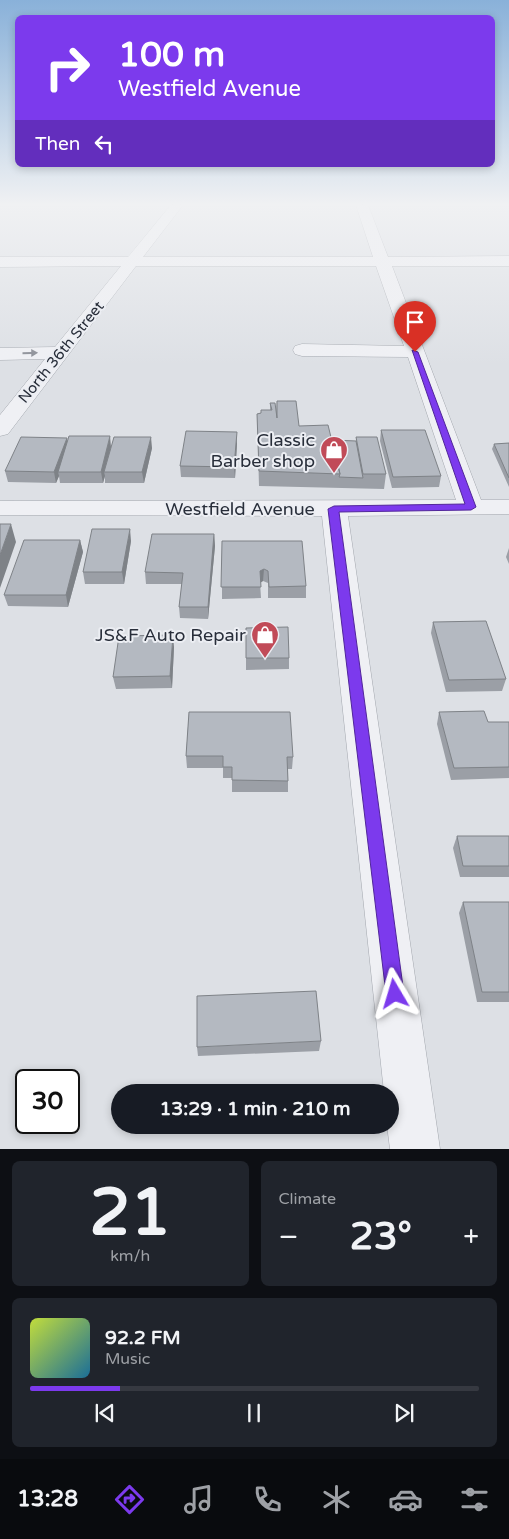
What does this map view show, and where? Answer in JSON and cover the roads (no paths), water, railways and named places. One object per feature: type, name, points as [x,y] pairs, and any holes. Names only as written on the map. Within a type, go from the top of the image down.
[{"type":"street","name":"North 36th Street","points":[[0,429],[137,259]]},
{"type":"street","points":[[381,259],[471,507]]},
{"type":"street","points":[[0,262],[509,261]]},
{"type":"street","points":[[302,350],[415,352]]},
{"type":"street","points":[[0,354],[60,353]]},
{"type":"street","name":"Westfield Avenue","points":[[0,508],[334,509],[509,507]]},
{"type":"street","points":[[334,509],[415,1149]]},
{"type":"place","name":"Classic Barber shop","points":[[334,474]]},
{"type":"place","name":"JS&F Auto Repair","points":[[265,659]]}]
